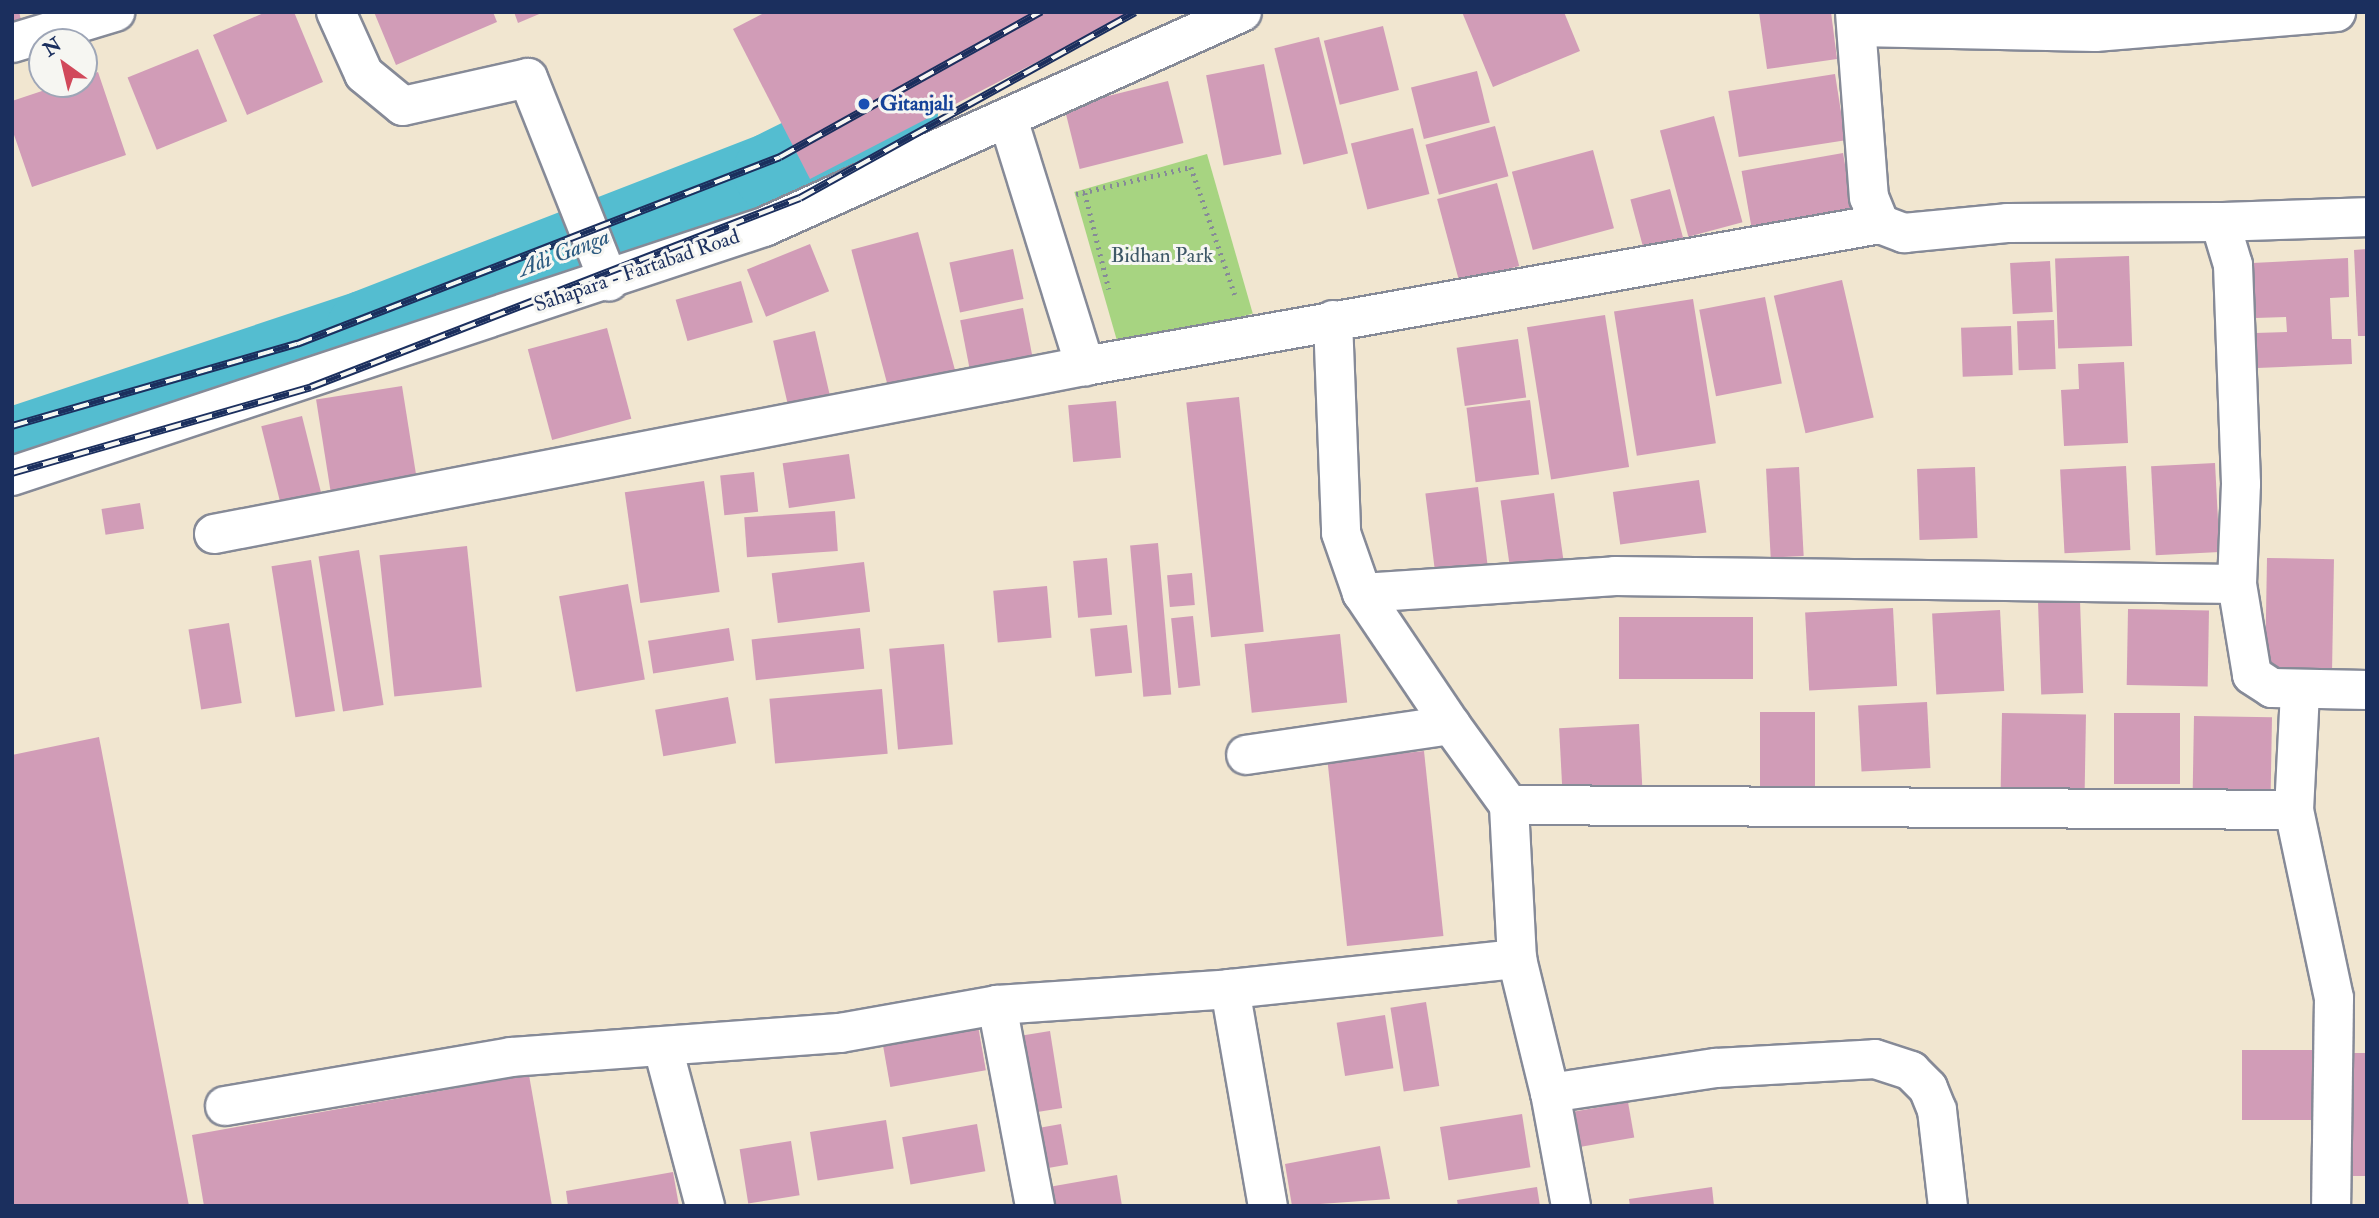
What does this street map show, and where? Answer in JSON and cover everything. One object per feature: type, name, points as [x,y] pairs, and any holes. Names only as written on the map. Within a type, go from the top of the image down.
[{"type":"street","points":[[12,43],[115,12]]},
{"type":"street","points":[[336,12],[364,74],[403,106],[528,78],[598,255]]},
{"type":"street","name":"Sahapara - Fartabad Road","points":[[12,476],[598,255],[764,227],[1009,122],[1242,12]]},
{"type":"street","points":[[1880,224],[1869,197],[1857,20],[2095,32],[2336,12]]},
{"type":"street","points":[[1009,122],[1034,195],[1085,366]]},
{"type":"street","points":[[214,534],[1085,366],[1880,224],[1904,233],[2007,223],[2220,222],[2367,217]]},
{"type":"street","points":[[2220,222],[2233,265],[2241,484],[2237,584],[2252,676],[2272,688],[2300,692],[2367,690]]},
{"type":"street","points":[[1333,320],[1340,533],[1362,593],[1509,805],[1517,959],[1550,1093],[1571,1206]]},
{"type":"street","points":[[1362,593],[1615,576],[2237,584]]},
{"type":"street","points":[[2300,692],[2294,810],[2334,998],[2331,1206]]},
{"type":"street","points":[[1246,755],[1451,725]]},
{"type":"street","points":[[1509,805],[2294,810]]},
{"type":"street","points":[[225,1106],[511,1057],[840,1033],[998,1005],[1230,989],[1517,959]]},
{"type":"street","points":[[1230,989],[1268,1206]]},
{"type":"street","points":[[998,1005],[1035,1206]]},
{"type":"street","points":[[663,1048],[705,1206]]},
{"type":"street","points":[[1550,1093],[1716,1068],[1875,1059],[1911,1071],[1928,1088],[1937,1110],[1948,1206]]},
{"type":"path","points":[[1034,195],[1084,193],[1191,167],[1240,310]]},
{"type":"path","points":[[1084,193],[1111,295]]},
{"type":"green space","name":"Bidhan Park","points":[[1207,154],[1253,314],[1120,352],[1074,192]]},
{"type":"building","points":[[12,12],[19,12],[23,27],[12,30]]},
{"type":"building","points":[[266,12],[294,12],[323,82],[247,115],[213,35]]},
{"type":"building","points":[[374,12],[493,12],[497,22],[396,65]]},
{"type":"building","points":[[514,12],[544,12],[518,23]]},
{"type":"building","name":"Gitanjali","points":[[766,12],[1134,12],[810,179],[733,29]]},
{"type":"building","points":[[1462,12],[1564,12],[1580,51],[1493,87]]},
{"type":"building","points":[[1759,12],[1831,12],[1837,59],[1767,69]]},
{"type":"building","points":[[1383,26],[1399,90],[1340,105],[1324,41]]},
{"type":"building","points":[[1319,37],[1348,153],[1303,165],[1274,48]]},
{"type":"building","points":[[198,49],[227,121],[157,150],[128,77]]},
{"type":"building","points":[[1264,64],[1282,154],[1224,166],[1206,75]]},
{"type":"building","points":[[1477,71],[1490,122],[1424,139],[1411,87]]},
{"type":"building","points":[[98,72],[126,155],[32,187],[12,129],[12,101],[28,96],[28,98],[98,98]]},
{"type":"building","points":[[1835,74],[1845,140],[1739,157],[1728,91]]},
{"type":"building","points":[[1168,81],[1183,143],[1080,169],[1064,107]]},
{"type":"building","points":[[1714,116],[1742,222],[1688,237],[1660,130]]},
{"type":"building","points":[[1495,126],[1508,176],[1439,195],[1425,145]]},
{"type":"building","points":[[1413,128],[1429,194],[1367,209],[1351,143]]},
{"type":"building","points":[[1593,150],[1614,228],[1533,250],[1512,172]]},
{"type":"building","points":[[1843,153],[1853,212],[1752,230],[1742,171]]},
{"type":"building","points":[[1497,183],[1519,266],[1459,282],[1437,199]]},
{"type":"building","points":[[1670,189],[1685,245],[1645,256],[1630,200]]},
{"type":"building","points":[[918,232],[957,377],[890,395],[851,250]]},
{"type":"building","points":[[810,244],[829,291],[766,317],[747,269]]},
{"type":"building","points":[[1013,249],[1024,299],[960,312],[949,263]]},
{"type":"building","points":[[2367,249],[2367,336],[2358,336],[2354,250]]},
{"type":"building","points":[[2129,256],[2132,346],[2058,349],[2055,259]]},
{"type":"building","points":[[2348,258],[2349,297],[2330,298],[2332,339],[2351,339],[2352,364],[2257,368],[2255,333],[2287,332],[2286,317],[2255,318],[2252,263]]},
{"type":"building","points":[[2050,261],[2053,312],[2013,314],[2010,263]]},
{"type":"building","points":[[1842,280],[1874,417],[1806,433],[1774,296]]},
{"type":"building","points":[[741,281],[753,322],[687,341],[676,300]]},
{"type":"building","points":[[1765,297],[1782,383],[1716,396],[1699,310]]},
{"type":"building","points":[[1693,299],[1716,443],[1637,456],[1614,312]]},
{"type":"building","points":[[1023,308],[1034,367],[972,379],[960,320]]},
{"type":"building","points":[[1605,315],[1629,467],[1551,479],[1527,327]]},
{"type":"building","points":[[2054,320],[2056,369],[2019,370],[2017,321]]},
{"type":"building","points":[[2011,326],[2013,375],[1963,377],[1961,328]]},
{"type":"building","points":[[607,328],[631,419],[552,440],[528,349]]},
{"type":"building","points":[[815,331],[833,408],[791,418],[773,341]]},
{"type":"building","points":[[1518,339],[1526,397],[1465,406],[1457,348]]},
{"type":"building","points":[[2124,362],[2128,443],[2064,446],[2061,390],[2079,389],[2078,364]]},
{"type":"building","points":[[402,386],[417,478],[331,491],[316,400]]},
{"type":"building","points":[[1239,397],[1264,632],[1211,637],[1186,403]]},
{"type":"building","points":[[1530,400],[1539,474],[1476,482],[1466,408]]},
{"type":"building","points":[[1116,401],[1121,458],[1073,462],[1068,405]]},
{"type":"building","points":[[302,416],[325,507],[284,517],[261,426]]},
{"type":"building","points":[[849,454],[855,499],[789,508],[783,463]]},
{"type":"building","points":[[2215,463],[2220,552],[2156,555],[2151,466]]},
{"type":"building","points":[[2126,466],[2130,550],[2064,553],[2060,469]]},
{"type":"building","points":[[1799,467],[1804,556],[1771,558],[1766,469]]},
{"type":"building","points":[[1975,467],[1977,538],[1920,540],[1917,469]]},
{"type":"building","points":[[754,472],[758,512],[724,515],[720,476]]},
{"type":"building","points":[[1699,480],[1706,532],[1620,545],[1613,492]]},
{"type":"building","points":[[704,481],[720,592],[640,603],[625,492]]},
{"type":"building","points":[[1478,487],[1488,571],[1436,578],[1425,493]]},
{"type":"building","points":[[1554,493],[1564,561],[1510,569],[1501,501]]},
{"type":"building","points":[[140,503],[144,529],[106,535],[101,509]]},
{"type":"building","points":[[835,511],[838,551],[747,557],[744,517]]},
{"type":"building","points":[[1158,543],[1171,694],[1143,697],[1130,545]]},
{"type":"building","points":[[467,546],[482,687],[394,696],[379,555]]},
{"type":"building","points":[[359,550],[384,705],[343,711],[319,556]]},
{"type":"building","points":[[1107,558],[1112,615],[1078,618],[1073,561]]},
{"type":"building","points":[[2267,558],[2334,559],[2332,673],[2265,672]]},
{"type":"building","points":[[311,560],[335,711],[295,717],[271,566]]},
{"type":"building","points":[[864,562],[870,612],[778,623],[772,573]]},
{"type":"building","points":[[1192,573],[1195,605],[1170,607],[1167,575]]},
{"type":"building","points":[[628,584],[645,680],[576,692],[559,596]]},
{"type":"building","points":[[1047,586],[1052,638],[998,643],[993,591]]},
{"type":"building","points":[[2080,601],[2083,693],[2041,694],[2038,602]]},
{"type":"building","points":[[1893,608],[1897,686],[1809,690],[1805,613]]},
{"type":"building","points":[[2128,609],[2209,610],[2208,686],[2127,685]]},
{"type":"building","points":[[2000,610],[2004,691],[1936,694],[1932,614]]},
{"type":"building","points":[[1193,616],[1200,686],[1178,688],[1171,618]]},
{"type":"building","points":[[1619,617],[1753,617],[1753,679],[1619,679]]},
{"type":"building","points":[[229,623],[242,703],[201,709],[189,629]]},
{"type":"building","points":[[1127,625],[1132,673],[1095,677],[1090,629]]},
{"type":"building","points":[[729,628],[734,661],[653,673],[648,641]]},
{"type":"building","points":[[860,628],[864,669],[756,680],[752,639]]},
{"type":"building","points":[[1340,634],[1347,703],[1252,713],[1245,644]]},
{"type":"building","points":[[944,644],[953,745],[898,749],[889,649]]},
{"type":"building","points":[[882,689],[888,754],[775,764],[769,699]]},
{"type":"building","points":[[728,697],[736,743],[663,756],[655,710]]},
{"type":"building","points":[[1927,702],[1930,768],[1862,772],[1858,706]]},
{"type":"building","points":[[1760,712],[1815,712],[1815,790],[1760,790]]},
{"type":"building","points":[[2002,713],[2086,714],[2085,794],[2001,793]]},
{"type":"building","points":[[2114,713],[2180,713],[2180,784],[2114,784]]},
{"type":"building","points":[[2194,716],[2272,717],[2271,794],[2193,793]]},
{"type":"building","points":[[1639,724],[1643,792],[1563,796],[1559,728]]},
{"type":"building","points":[[99,737],[189,1206],[12,1206],[12,755]]},
{"type":"building","points":[[1424,751],[1443,936],[1347,946],[1328,761]]},
{"type":"building","points":[[1426,1002],[1439,1086],[1404,1092],[1390,1008]]},
{"type":"building","points":[[1385,1015],[1393,1068],[1345,1076],[1337,1023]]},
{"type":"building","points":[[977,1020],[986,1070],[890,1087],[881,1037]]},
{"type":"building","points":[[1050,1031],[1062,1108],[1027,1114],[1014,1037]]},
{"type":"building","points":[[2242,1050],[2323,1050],[2323,1120],[2242,1120]]},
{"type":"building","points":[[2353,1053],[2367,1053],[2367,1176],[2353,1176]]},
{"type":"building","points":[[529,1075],[552,1206],[204,1206],[192,1135]]},
{"type":"building","points":[[1628,1102],[1634,1137],[1581,1147],[1575,1111]]},
{"type":"building","points":[[1522,1114],[1530,1167],[1448,1180],[1440,1127]]},
{"type":"building","points":[[886,1120],[894,1168],[818,1180],[810,1132]]},
{"type":"building","points":[[977,1124],[985,1171],[910,1184],[902,1137]]},
{"type":"building","points":[[1061,1124],[1068,1164],[1033,1171],[1026,1130]]},
{"type":"building","points":[[791,1141],[800,1195],[748,1203],[740,1149]]},
{"type":"building","points":[[1380,1146],[1390,1199],[1292,1206],[1285,1164]]},
{"type":"building","points":[[673,1172],[679,1206],[568,1206],[566,1191]]},
{"type":"building","points":[[1117,1175],[1122,1206],[1046,1206],[1043,1188]]},
{"type":"building","points":[[1537,1187],[1540,1206],[1458,1206],[1457,1200]]},
{"type":"building","points":[[1712,1187],[1714,1206],[1630,1206],[1629,1199]]},
{"type":"waterway","name":"Adi Ganga","points":[[12,448],[366,330],[773,172],[898,110]]},
{"type":"railway","points":[[12,426],[297,344],[780,157],[1041,12]]},
{"type":"railway","points":[[12,473],[311,387],[800,198],[1135,12]]},
{"type":"place","name":"Gitanjali","points":[[864,104]]}]
